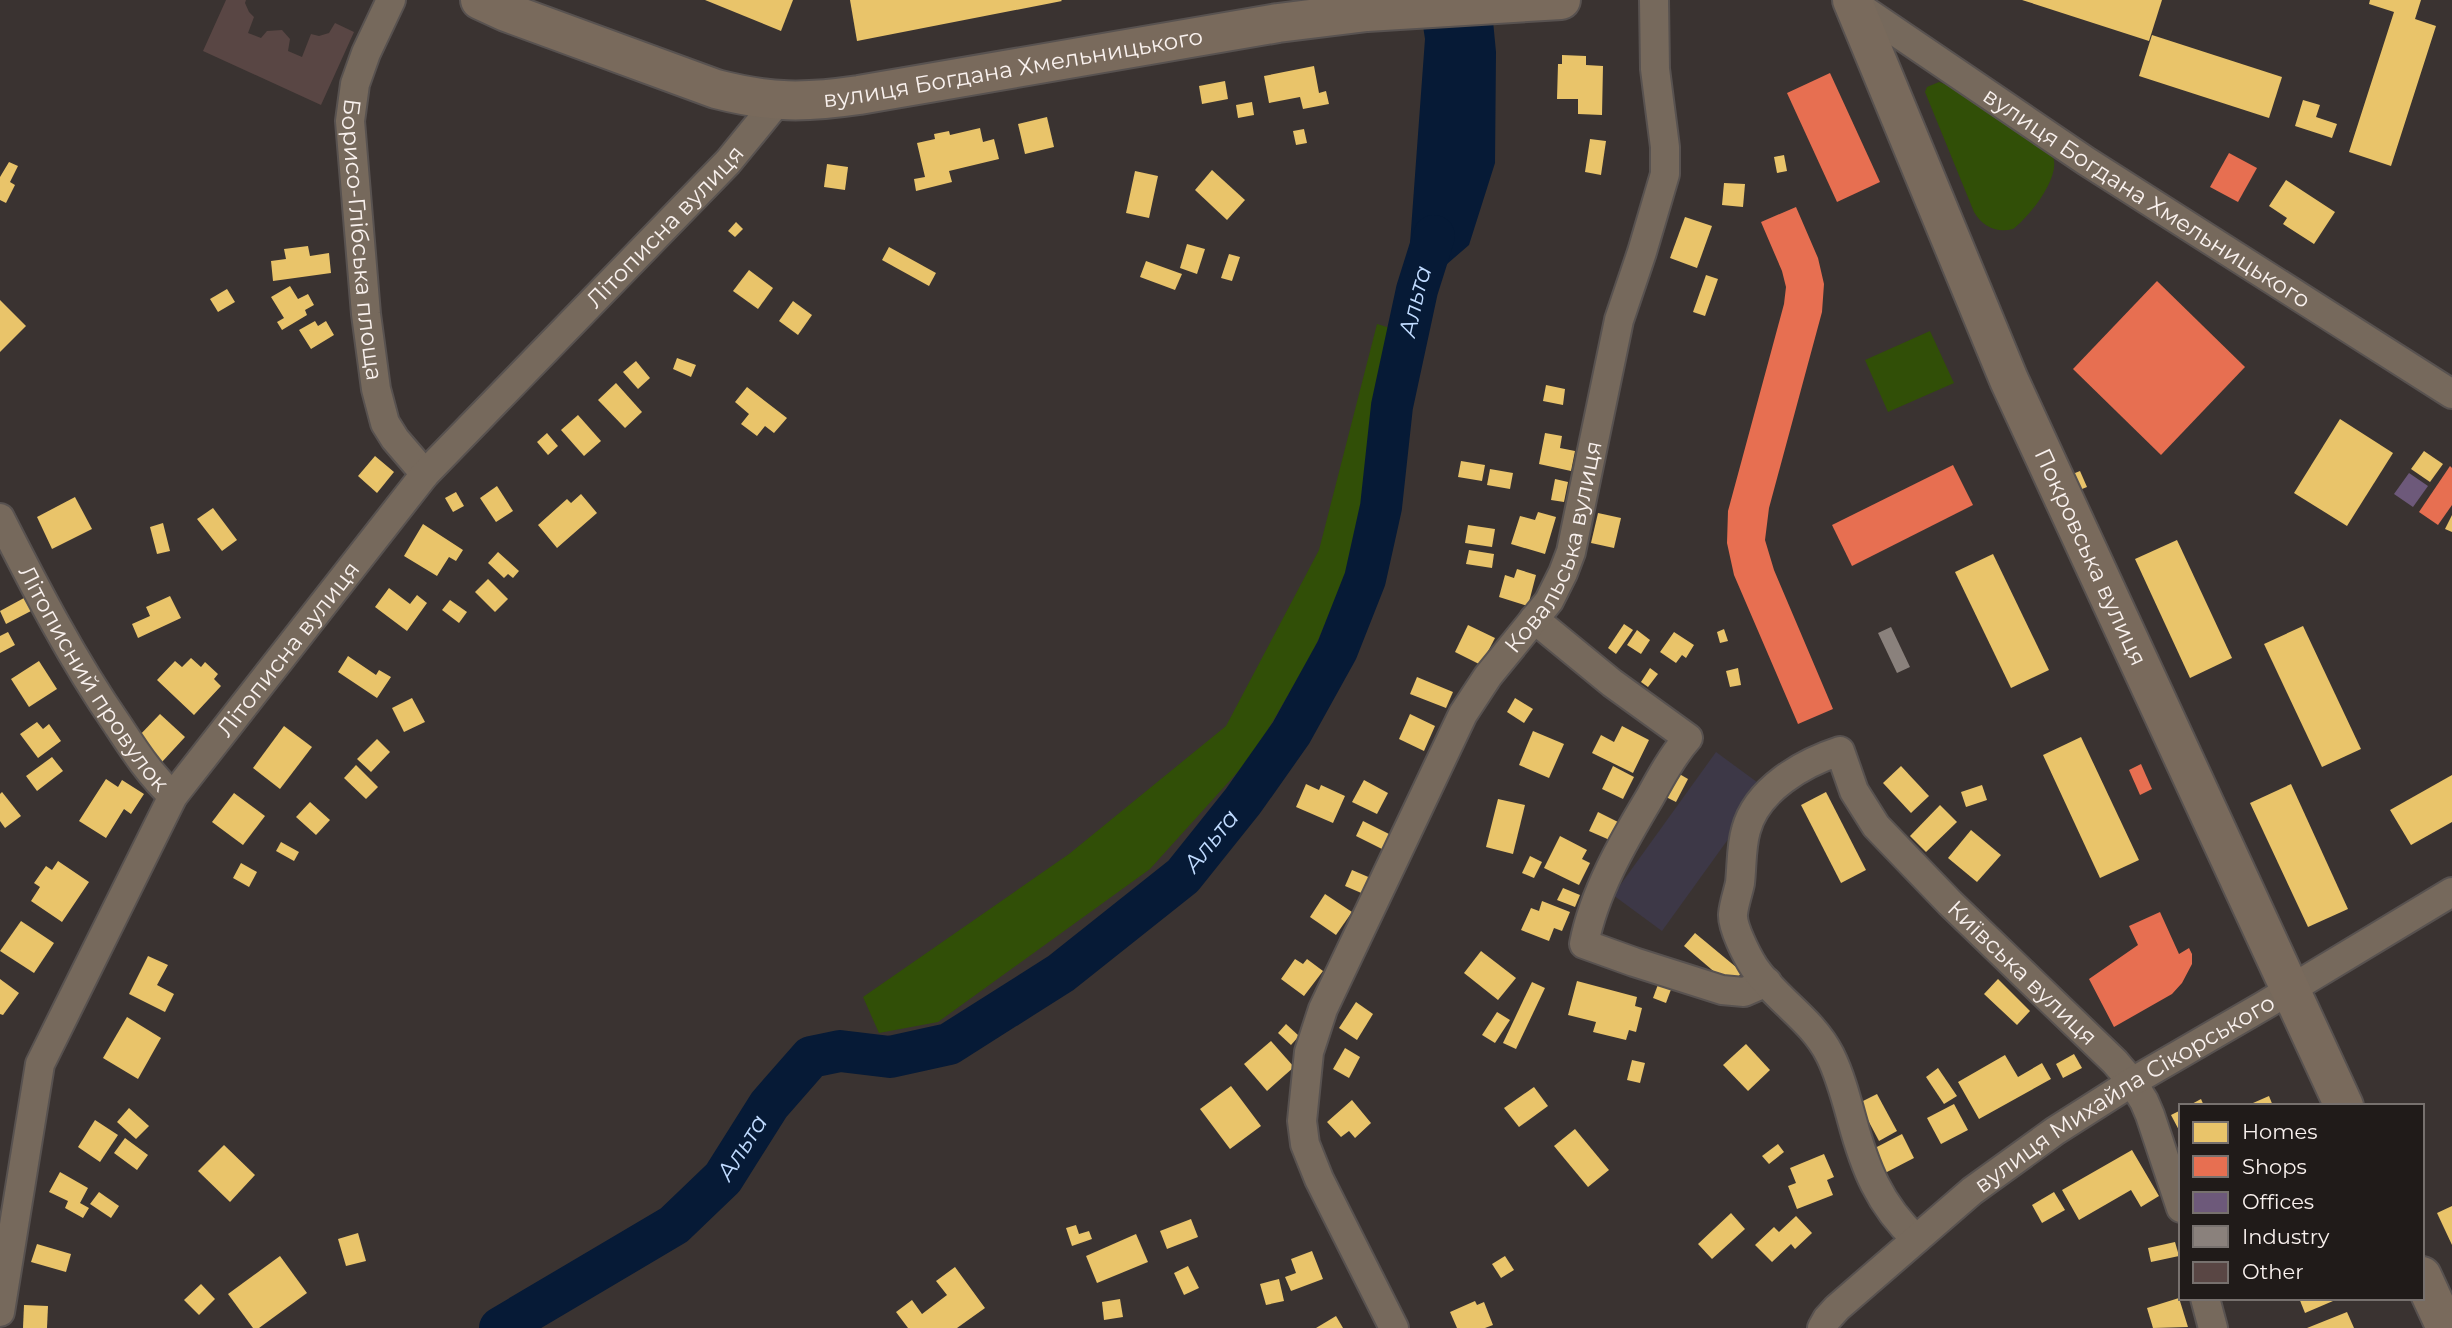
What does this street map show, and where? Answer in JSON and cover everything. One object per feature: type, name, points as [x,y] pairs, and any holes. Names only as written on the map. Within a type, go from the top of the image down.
[{"type":"main road","name":"вулиця Богдана Хмельницького","points":[[480,0],[680,78],[736,95],[777,102],[822,101],[1278,23],[1396,10],[1544,1]]},
{"type":"main road","name":"Покровська вулиця","points":[[1849,1],[2009,380],[2343,1104]]},
{"type":"main road","points":[[2424,1280],[2446,1328]]},
{"type":"street","name":"Борисо-Глібська площа","points":[[391,0],[366,53],[355,84],[350,121],[366,314],[376,389],[385,423],[425,474]]},
{"type":"street","name":"Ковальська вулиця","points":[[1394,1328],[1319,1179],[1305,1144],[1302,1121],[1309,1052],[1323,1009],[1463,714],[1488,676],[1556,589],[1571,552],[1619,320],[1643,252],[1665,174],[1665,147],[1655,69],[1654,0]]},
{"type":"street","name":"вулиця Богдана Хмельницького","points":[[1849,1],[2086,161],[2452,394]]},
{"type":"street","name":"Літописна вулиця","points":[[0,1312],[40,1064],[173,796],[425,474],[728,162],[777,102]]},
{"type":"street","name":"Літописний провулок","points":[[0,518],[64,639],[107,710],[146,767],[173,796]]},
{"type":"street","points":[[1534,619],[1612,683],[1688,738],[1647,802],[1605,881],[1591,913],[1584,944],[1722,990],[1744,992],[1766,982],[1822,1040],[1841,1082],[1873,1183],[1892,1215],[1916,1239]]},
{"type":"street","name":"Київська вулиця","points":[[1766,982],[1751,962],[1733,922],[1747,826],[1759,805],[1779,784],[1809,762],[1840,751],[1862,807],[1896,850],[2092,1039],[2132,1082],[2150,1115],[2179,1202]]},
{"type":"street","name":"вулиця Михайла Сікорського","points":[[1822,1328],[1837,1308],[1916,1239],[1972,1191],[2025,1152],[2132,1082],[2452,892]]},
{"type":"street","points":[[2206,1300],[2213,1328]]},
{"type":"shaded area","points":[[1716,752],[1765,788],[1662,931],[1613,895]]},
{"type":"green space","points":[[1939,82],[2053,157],[2052,175],[2042,196],[2013,229],[1991,228],[1974,212],[1925,92],[1927,87]]},
{"type":"green space","points":[[1377,324],[1397,330],[1379,410],[1357,552],[1311,656],[1253,755],[1150,869],[938,1022],[879,1033],[863,997],[1069,854],[1226,726],[1319,550]]},
{"type":"green space","points":[[1930,331],[1954,383],[1888,412],[1865,360]]},
{"type":"water","points":[[1419,0],[1491,0],[1496,52],[1495,163],[1469,245],[1417,290],[1409,257],[1425,39]]},
{"type":"building: Homes","points":[[705,0],[793,0],[781,31]]},
{"type":"building: Homes","points":[[850,0],[1061,0],[1062,1],[857,41]]},
{"type":"building: Homes","points":[[2022,0],[2162,0],[2149,41]]},
{"type":"building: Homes","points":[[2370,0],[2421,0],[2415,19],[2436,26],[2391,166],[2349,152],[2394,12],[2369,4]]},
{"type":"building: Homes","points":[[2152,35],[2282,77],[2269,118],[2139,76]]},
{"type":"building: Homes","points":[[1562,55],[1586,56],[1586,65],[1603,66],[1602,115],[1578,114],[1578,99],[1557,99],[1558,64],[1562,64]]},
{"type":"building: Homes","points":[[1314,66],[1319,93],[1326,91],[1329,104],[1303,109],[1300,97],[1269,103],[1264,76]]},
{"type":"building: Homes","points":[[1225,81],[1228,99],[1202,104],[1199,86]]},
{"type":"building: Homes","points":[[2303,100],[2320,105],[2316,117],[2337,124],[2332,138],[2295,126]]},
{"type":"building: Homes","points":[[1252,102],[1254,115],[1238,118],[1236,105]]},
{"type":"building: Homes","points":[[1047,117],[1054,147],[1025,154],[1018,124]]},
{"type":"building: Homes","points":[[980,128],[983,142],[994,139],[999,159],[949,171],[952,182],[916,191],[914,179],[925,177],[917,143],[935,139],[934,134],[949,131],[950,135]]},
{"type":"building: Homes","points":[[1304,129],[1307,143],[1296,145],[1293,131]]},
{"type":"building: Homes","points":[[1590,139],[1606,141],[1601,175],[1585,172]]},
{"type":"building: Homes","points":[[1784,155],[1787,171],[1777,173],[1774,157]]},
{"type":"building: Homes","points":[[9,162],[18,166],[10,182],[15,185],[6,203],[0,200],[0,177]]},
{"type":"building: Homes","points":[[827,164],[848,167],[845,190],[824,187]]},
{"type":"building: Homes","points":[[1212,170],[1245,200],[1227,220],[1195,190]]},
{"type":"building: Homes","points":[[1135,171],[1158,176],[1149,218],[1126,213]]},
{"type":"building: Homes","points":[[2286,180],[2335,212],[2314,244],[2283,224],[2287,218],[2269,206]]},
{"type":"building: Homes","points":[[1724,183],[1745,184],[1743,207],[1722,205]]},
{"type":"building: Homes","points":[[1685,217],[1712,226],[1697,268],[1670,258]]},
{"type":"building: Homes","points":[[736,222],[743,229],[735,237],[728,231]]},
{"type":"building: Homes","points":[[1187,244],[1205,249],[1197,274],[1180,268]]},
{"type":"building: Homes","points":[[308,246],[310,256],[329,253],[331,273],[273,281],[271,261],[286,259],[284,249]]},
{"type":"building: Homes","points":[[889,247],[936,273],[929,286],[882,260]]},
{"type":"building: Homes","points":[[1229,254],[1240,257],[1232,281],[1221,278]]},
{"type":"building: Homes","points":[[1146,261],[1182,274],[1175,290],[1140,277]]},
{"type":"building: Homes","points":[[749,270],[773,288],[758,309],[733,291]]},
{"type":"building: Homes","points":[[1706,275],[1718,279],[1705,316],[1693,312]]},
{"type":"building: Homes","points":[[290,286],[298,299],[308,294],[314,305],[305,310],[307,315],[282,330],[277,322],[284,318],[271,297]]},
{"type":"building: Homes","points":[[227,289],[235,302],[218,312],[210,299]]},
{"type":"building: Homes","points":[[0,300],[26,326],[0,352]]},
{"type":"building: Homes","points":[[793,301],[812,315],[798,335],[779,321]]},
{"type":"building: Homes","points":[[315,321],[318,326],[326,321],[334,335],[311,349],[299,330]]},
{"type":"building: Homes","points":[[677,358],[696,365],[691,377],[673,369]]},
{"type":"building: Homes","points":[[636,361],[650,378],[638,389],[623,372]]},
{"type":"building: Homes","points":[[616,383],[642,412],[625,428],[598,400]]},
{"type":"building: Homes","points":[[1546,385],[1565,389],[1563,405],[1543,401]]},
{"type":"building: Homes","points":[[747,387],[787,418],[774,433],[765,426],[757,436],[741,424],[749,414],[735,402]]},
{"type":"building: Homes","points":[[578,415],[601,441],[584,456],[561,430]]},
{"type":"building: Homes","points":[[2340,419],[2393,453],[2347,526],[2294,493]]},
{"type":"building: Homes","points":[[547,433],[558,446],[548,455],[537,442]]},
{"type":"building: Homes","points":[[1545,433],[1562,436],[1560,448],[1575,451],[1571,471],[1539,464]]},
{"type":"building: Homes","points":[[2424,451],[2443,464],[2430,482],[2411,469]]},
{"type":"building: Homes","points":[[375,456],[394,472],[377,493],[358,476]]},
{"type":"building: Homes","points":[[1461,461],[1485,465],[1482,481],[1458,477]]},
{"type":"building: Homes","points":[[1490,469],[1513,473],[1510,489],[1487,485]]},
{"type":"building: Homes","points":[[2080,471],[2087,487],[2077,491],[2070,475]]},
{"type":"building: Homes","points":[[1555,479],[1568,482],[1564,502],[1551,500]]},
{"type":"building: Homes","points":[[497,486],[513,511],[496,522],[480,498]]},
{"type":"building: Homes","points":[[456,492],[464,506],[453,512],[445,498]]},
{"type":"building: Homes","points":[[581,494],[597,513],[557,548],[538,525],[567,499],[571,503]]},
{"type":"building: Homes","points":[[75,497],[92,529],[52,549],[37,517]]},
{"type":"building: Homes","points":[[213,508],[237,540],[222,551],[197,519]]},
{"type":"building: Homes","points":[[1538,512],[1556,517],[1545,554],[1511,544],[1520,516],[1535,520]]},
{"type":"building: Homes","points":[[1598,513],[1621,518],[1614,548],[1591,543]]},
{"type":"building: Homes","points":[[2452,515],[2452,532],[2445,529]]},
{"type":"building: Homes","points":[[163,523],[170,551],[157,554],[150,527]]},
{"type":"building: Homes","points":[[423,524],[463,550],[456,561],[449,557],[437,576],[404,556]]},
{"type":"building: Homes","points":[[1468,525],[1495,529],[1492,547],[1465,543]]},
{"type":"building: Homes","points":[[2177,540],[2232,658],[2190,678],[2135,559]]},
{"type":"building: Homes","points":[[1469,550],[1494,554],[1492,568],[1466,564]]},
{"type":"building: Homes","points":[[498,552],[519,571],[513,578],[508,574],[504,578],[488,563]]},
{"type":"building: Homes","points":[[1993,554],[2049,670],[2011,688],[1955,572]]},
{"type":"building: Homes","points":[[1517,569],[1536,575],[1528,606],[1499,597],[1505,575],[1514,578]]},
{"type":"building: Homes","points":[[488,579],[508,599],[495,612],[475,592]]},
{"type":"building: Homes","points":[[389,588],[410,604],[417,595],[427,603],[407,631],[375,607]]},
{"type":"building: Homes","points":[[170,596],[181,618],[138,638],[132,624],[150,616],[146,607]]},
{"type":"building: Homes","points":[[24,598],[31,611],[6,624],[0,611]]},
{"type":"building: Homes","points":[[450,600],[467,612],[459,623],[442,610]]},
{"type":"building: Homes","points":[[1624,624],[1633,630],[1616,654],[1608,648]]},
{"type":"building: Homes","points":[[1468,625],[1495,638],[1481,665],[1455,652]]},
{"type":"building: Homes","points":[[2303,626],[2361,749],[2322,767],[2264,644]]},
{"type":"building: Homes","points":[[1724,629],[1728,641],[1720,643],[1717,632]]},
{"type":"building: Homes","points":[[1637,630],[1650,640],[1641,654],[1627,645]]},
{"type":"building: Homes","points":[[8,632],[15,645],[0,653],[0,636]]},
{"type":"building: Homes","points":[[1674,632],[1694,645],[1686,658],[1682,655],[1676,663],[1660,652]]},
{"type":"building: Homes","points":[[348,656],[376,675],[379,670],[391,677],[377,698],[338,672]]},
{"type":"building: Homes","points":[[191,658],[201,667],[205,662],[218,674],[214,679],[221,686],[194,715],[157,680],[175,661],[182,667]]},
{"type":"building: Homes","points":[[39,661],[57,689],[29,707],[11,679]]},
{"type":"building: Homes","points":[[1650,668],[1658,674],[1648,687],[1641,682]]},
{"type":"building: Homes","points":[[1738,668],[1741,685],[1730,687],[1726,671]]},
{"type":"building: Homes","points":[[1417,677],[1453,692],[1446,708],[1410,694]]},
{"type":"building: Homes","points":[[412,698],[425,722],[404,732],[392,708]]},
{"type":"building: Homes","points":[[1515,698],[1533,709],[1524,723],[1507,712]]},
{"type":"building: Homes","points":[[160,714],[185,737],[162,762],[137,738]]},
{"type":"building: Homes","points":[[1410,714],[1435,726],[1424,751],[1399,739]]},
{"type":"building: Homes","points":[[37,722],[43,729],[49,724],[61,741],[38,758],[20,734]]},
{"type":"building: Homes","points":[[284,726],[312,747],[280,789],[253,768]]},
{"type":"building: Homes","points":[[1622,726],[1649,740],[1633,773],[1592,753],[1601,735],[1614,742]]},
{"type":"building: Homes","points":[[1533,731],[1564,744],[1549,778],[1519,765]]},
{"type":"building: Homes","points":[[2081,737],[2139,860],[2100,878],[2043,755]]},
{"type":"building: Homes","points":[[377,739],[390,752],[371,772],[357,759]]},
{"type":"building: Homes","points":[[52,757],[63,771],[37,791],[26,776]]},
{"type":"building: Homes","points":[[356,765],[378,787],[366,799],[344,778]]},
{"type":"building: Homes","points":[[1613,766],[1634,777],[1623,799],[1602,789]]},
{"type":"building: Homes","points":[[1901,766],[1929,796],[1911,813],[1883,783]]},
{"type":"building: Homes","points":[[1676,772],[1688,779],[1676,802],[1664,796]]},
{"type":"building: Homes","points":[[2452,775],[2452,822],[2411,845],[2390,810]]},
{"type":"building: Homes","points":[[106,779],[118,787],[122,780],[144,794],[131,814],[124,809],[106,838],[79,821]]},
{"type":"building: Homes","points":[[1364,780],[1388,793],[1377,814],[1352,802]]},
{"type":"building: Homes","points":[[1306,784],[1319,790],[1321,785],[1345,796],[1333,823],[1296,807]]},
{"type":"building: Homes","points":[[2291,784],[2348,909],[2308,927],[2250,803]]},
{"type":"building: Homes","points":[[1982,785],[1987,800],[1966,807],[1961,792]]},
{"type":"building: Homes","points":[[2,792],[21,816],[5,828],[0,821]]},
{"type":"building: Homes","points":[[1826,792],[1866,870],[1841,883],[1801,805]]},
{"type":"building: Homes","points":[[234,793],[265,816],[243,845],[212,822]]},
{"type":"building: Homes","points":[[1498,799],[1525,805],[1513,854],[1486,847]]},
{"type":"building: Homes","points":[[310,802],[330,820],[316,835],[296,817]]},
{"type":"building: Homes","points":[[1940,805],[1957,822],[1926,852],[1910,836]]},
{"type":"building: Homes","points":[[1598,812],[1620,823],[1612,841],[1589,831]]},
{"type":"building: Homes","points":[[1363,821],[1393,836],[1386,851],[1356,836]]},
{"type":"building: Homes","points":[[1971,830],[2001,855],[1977,882],[1948,858]]},
{"type":"building: Homes","points":[[1560,836],[1587,850],[1582,859],[1590,863],[1579,885],[1544,868]]},
{"type":"building: Homes","points":[[281,842],[299,852],[294,861],[276,851]]},
{"type":"building: Homes","points":[[1530,856],[1542,862],[1534,878],[1522,873]]},
{"type":"building: Homes","points":[[58,861],[89,882],[62,922],[31,901],[40,887],[34,883],[46,866],[52,870]]},
{"type":"building: Homes","points":[[241,863],[257,872],[249,887],[233,878]]},
{"type":"building: Homes","points":[[1352,870],[1373,879],[1366,895],[1345,886]]},
{"type":"building: Homes","points":[[1563,888],[1580,895],[1575,907],[1557,900]]},
{"type":"building: Homes","points":[[1325,894],[1352,912],[1336,935],[1310,917]]},
{"type":"building: Homes","points":[[1542,901],[1570,912],[1562,931],[1554,928],[1549,941],[1521,930],[1531,908],[1539,911]]},
{"type":"building: Homes","points":[[21,921],[54,943],[34,973],[0,951]]},
{"type":"building: Homes","points":[[1695,933],[1742,972],[1731,986],[1684,946]]},
{"type":"building: Homes","points":[[1481,951],[1516,978],[1498,1000],[1464,973]]},
{"type":"building: Homes","points":[[148,956],[168,965],[157,985],[174,994],[165,1012],[129,994]]},
{"type":"building: Homes","points":[[1295,959],[1303,964],[1307,959],[1323,971],[1304,996],[1281,979]]},
{"type":"building: Homes","points":[[0,979],[19,993],[3,1015],[0,1014]]},
{"type":"building: Homes","points":[[1660,979],[1673,984],[1666,1003],[1653,998]]},
{"type":"building: Homes","points":[[1998,979],[2030,1011],[2017,1025],[1984,994]]},
{"type":"building: Homes","points":[[1577,981],[1637,997],[1635,1006],[1642,1008],[1636,1032],[1629,1030],[1626,1040],[1593,1032],[1596,1022],[1568,1015]]},
{"type":"building: Homes","points":[[1532,982],[1545,988],[1516,1049],[1503,1043]]},
{"type":"building: Homes","points":[[1356,1002],[1373,1014],[1357,1040],[1339,1028]]},
{"type":"building: Homes","points":[[1497,1012],[1510,1020],[1495,1043],[1482,1035]]},
{"type":"building: Homes","points":[[127,1017],[161,1038],[138,1079],[103,1058]]},
{"type":"building: Homes","points":[[1286,1024],[1299,1036],[1291,1045],[1278,1033]]},
{"type":"building: Homes","points":[[1271,1041],[1294,1067],[1267,1091],[1244,1064]]},
{"type":"building: Homes","points":[[1746,1044],[1770,1070],[1748,1091],[1723,1065]]},
{"type":"building: Homes","points":[[1345,1048],[1360,1057],[1349,1078],[1333,1069]]},
{"type":"building: Homes","points":[[2074,1054],[2082,1068],[2063,1078],[2056,1064]]},
{"type":"building: Homes","points":[[2005,1055],[2018,1077],[2042,1063],[2051,1079],[1979,1119],[1958,1082]]},
{"type":"building: Homes","points":[[1632,1060],[1645,1063],[1640,1083],[1627,1080]]},
{"type":"building: Homes","points":[[1938,1068],[1957,1096],[1944,1104],[1926,1077]]},
{"type":"building: Homes","points":[[1231,1086],[1261,1126],[1230,1149],[1200,1109]]},
{"type":"building: Homes","points":[[1534,1087],[1548,1106],[1519,1127],[1504,1108]]},
{"type":"building: Homes","points":[[1877,1094],[1897,1131],[1879,1141],[1859,1103]]},
{"type":"building: Homes","points":[[2269,1096],[2272,1104],[2254,1104]]},
{"type":"building: Homes","points":[[1352,1100],[1371,1123],[1355,1138],[1349,1131],[1341,1137],[1327,1122]]},
{"type":"building: Homes","points":[[1954,1104],[1968,1130],[1941,1144],[1927,1118]]},
{"type":"building: Homes","points":[[129,1108],[149,1126],[136,1139],[117,1122]]},
{"type":"building: Homes","points":[[2179,1111],[2179,1130],[2171,1115]]},
{"type":"building: Homes","points":[[95,1120],[118,1135],[100,1162],[78,1147]]},
{"type":"building: Homes","points":[[1575,1129],[1609,1170],[1588,1187],[1554,1146]]},
{"type":"building: Homes","points":[[1902,1134],[1914,1158],[1885,1173],[1873,1149]]},
{"type":"building: Homes","points":[[125,1138],[148,1155],[137,1170],[114,1153]]},
{"type":"building: Homes","points":[[1778,1144],[1784,1152],[1769,1164],[1762,1156]]},
{"type":"building: Homes","points":[[224,1145],[255,1175],[230,1202],[198,1171]]},
{"type":"building: Homes","points":[[2132,1150],[2159,1196],[2141,1207],[2131,1190],[2079,1220],[2062,1190]]},
{"type":"building: Homes","points":[[1824,1154],[1834,1177],[1827,1180],[1833,1195],[1797,1209],[1788,1186],[1796,1183],[1790,1168]]},
{"type":"building: Homes","points":[[60,1172],[88,1188],[80,1203],[89,1208],[83,1218],[65,1208],[68,1201],[49,1192]]},
{"type":"building: Homes","points":[[99,1192],[119,1206],[111,1218],[90,1204]]},
{"type":"building: Homes","points":[[2054,1192],[2065,1210],[2042,1223],[2032,1205]]},
{"type":"building: Homes","points":[[2452,1206],[2452,1245],[2437,1213]]},
{"type":"building: Homes","points":[[1731,1213],[1745,1229],[1712,1259],[1698,1244]]},
{"type":"building: Homes","points":[[1796,1216],[1812,1233],[1795,1249],[1791,1244],[1772,1262],[1755,1245],[1774,1227],[1779,1232]]},
{"type":"building: Homes","points":[[1191,1219],[1198,1237],[1167,1249],[1160,1231]]},
{"type":"building: Homes","points":[[1076,1225],[1079,1234],[1089,1231],[1092,1239],[1072,1246],[1066,1228]]},
{"type":"building: Homes","points":[[358,1233],[366,1261],[346,1266],[338,1239]]},
{"type":"building: Homes","points":[[1136,1234],[1148,1262],[1097,1283],[1086,1256]]},
{"type":"building: Homes","points":[[2175,1242],[2179,1256],[2151,1262],[2148,1248]]},
{"type":"building: Homes","points":[[37,1244],[71,1254],[66,1272],[31,1262]]},
{"type":"building: Homes","points":[[1312,1251],[1323,1279],[1291,1291],[1285,1277],[1296,1273],[1291,1259]]},
{"type":"building: Homes","points":[[280,1256],[307,1293],[259,1328],[253,1328],[228,1294]]},
{"type":"building: Homes","points":[[1505,1256],[1514,1270],[1501,1278],[1492,1264]]},
{"type":"building: Homes","points":[[1188,1266],[1199,1288],[1184,1295],[1174,1273]]},
{"type":"building: Homes","points":[[955,1267],[985,1308],[957,1328],[908,1328],[896,1312],[912,1300],[922,1314],[947,1295],[936,1281]]},
{"type":"building: Homes","points":[[1279,1279],[1284,1301],[1266,1305],[1260,1284]]},
{"type":"building: Homes","points":[[201,1284],[215,1299],[199,1315],[184,1300]]},
{"type":"building: Homes","points":[[2179,1298],[2188,1327],[2153,1328],[2147,1308]]},
{"type":"building: Homes","points":[[1120,1299],[1123,1317],[1104,1320],[1102,1302]]},
{"type":"building: Homes","points":[[2300,1300],[2335,1300],[2305,1313]]},
{"type":"building: Homes","points":[[1475,1301],[1477,1305],[1484,1302],[1493,1325],[1485,1328],[1457,1328],[1450,1312]]},
{"type":"building: Homes","points":[[24,1305],[48,1306],[47,1328],[23,1328]]},
{"type":"building: Homes","points":[[2347,1312],[2354,1328],[2307,1328]]},
{"type":"building: Homes","points":[[1336,1316],[1343,1328],[1316,1328]]},
{"type":"building: Shops","points":[[1830,73],[1880,182],[1837,202],[1787,93]]},
{"type":"building: Shops","points":[[2229,153],[2257,168],[2238,202],[2210,187]]},
{"type":"building: Shops","points":[[1796,207],[1818,258],[1824,284],[1822,312],[1769,508],[1765,540],[1774,570],[1833,709],[1798,724],[1734,575],[1727,543],[1728,511],[1784,304],[1786,287],[1761,222]]},
{"type":"building: Shops","points":[[2157,281],[2245,367],[2161,455],[2073,369]]},
{"type":"building: Shops","points":[[1953,465],[1973,505],[1852,566],[1832,525]]},
{"type":"building: Shops","points":[[2450,466],[2452,505],[2438,525],[2419,512]]},
{"type":"building: Shops","points":[[2141,764],[2152,789],[2140,795],[2129,770]]},
{"type":"building: Shops","points":[[2160,912],[2179,954],[2189,948],[2192,964],[2182,983],[2172,994],[2114,1027],[2089,979],[2138,945],[2129,926]]},
{"type":"building: Offices","points":[[2409,473],[2428,486],[2413,507],[2394,494]]},
{"type":"building: Industry","points":[[1891,627],[1910,667],[1897,673],[1878,633]]},
{"type":"building: Other","points":[[226,0],[246,0],[249,12],[254,17],[248,33],[261,38],[267,31],[282,30],[290,39],[288,51],[302,57],[311,34],[319,36],[329,33],[335,23],[354,32],[321,105],[203,51]]},
{"type":"waterway","name":"Альта","points":[[500,1328],[674,1225],[723,1178],[769,1105],[811,1057],[840,1051],[890,1057],[949,1044],[1061,973],[1183,876],[1243,801],[1291,733],[1337,650],[1365,579],[1381,507],[1392,406],[1417,290],[1434,236]]}]
